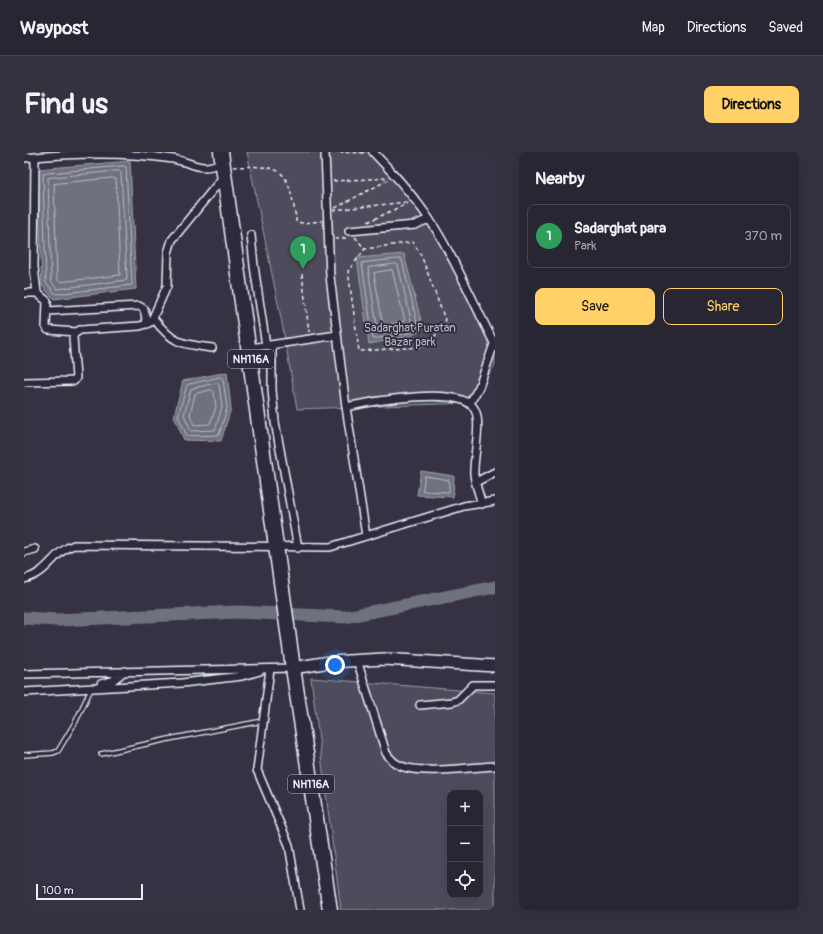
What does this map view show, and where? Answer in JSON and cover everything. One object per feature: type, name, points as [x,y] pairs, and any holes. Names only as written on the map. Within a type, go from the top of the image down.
[{"type":"highway","name":"NH116A","points":[[223,164],[250,348],[278,566],[330,910]]},
{"type":"street","points":[[325,152],[330,276],[346,407],[366,536]]},
{"type":"street","points":[[371,152],[409,192],[429,219],[452,256],[495,345],[480,387],[470,403]]},
{"type":"street","points":[[24,158],[110,153],[152,156],[176,160],[206,168],[223,164]]},
{"type":"street","points":[[35,157],[34,267],[37,293],[47,302],[46,327],[48,330],[77,332],[87,329],[147,324],[154,319],[167,286],[168,253],[172,240],[223,164]]},
{"type":"street","points":[[349,231],[414,225],[429,219]]},
{"type":"street","points":[[251,235],[254,266],[269,346],[275,422],[298,548]]},
{"type":"street","points":[[24,293],[37,293]]},
{"type":"street","points":[[47,311],[139,306],[144,309],[147,324]]},
{"type":"street","points":[[154,319],[163,331],[175,341],[212,348]]},
{"type":"street","points":[[24,382],[74,381],[76,378],[73,337],[77,332]]},
{"type":"street","points":[[250,348],[337,335]]},
{"type":"street","points":[[346,407],[378,400],[404,397],[461,398],[470,403],[475,410],[477,420],[474,473],[482,504]]},
{"type":"street","points":[[476,482],[495,472]]},
{"type":"street","points":[[24,579],[39,574],[62,552],[74,545],[138,547],[330,547],[464,506],[495,501]]},
{"type":"street","points":[[24,552],[35,549]]},
{"type":"street","points":[[24,692],[88,689],[127,685],[182,684],[242,676],[292,663],[384,659],[495,666]]},
{"type":"street","points":[[357,660],[386,753],[396,764],[406,768],[427,770],[495,766]]},
{"type":"street","points":[[24,674],[243,668],[267,669]]},
{"type":"street","points":[[267,669],[257,770],[289,845],[300,910]]},
{"type":"street","points":[[88,689],[92,686],[112,681],[125,671]]},
{"type":"street","points":[[420,705],[452,702],[458,700],[473,685],[495,685]]},
{"type":"lane","points":[[24,755],[53,753],[58,751],[76,721],[88,689]]},
{"type":"lane","points":[[101,754],[169,738],[262,721]]},
{"type":"path","points":[[325,152],[371,152]]},
{"type":"path","points":[[223,164],[261,166],[275,169],[286,178],[290,185],[296,222],[303,223],[325,221]]},
{"type":"path","points":[[327,181],[391,178],[329,210],[412,201],[363,224]]},
{"type":"path","points":[[329,239],[347,238],[349,231]]},
{"type":"path","points":[[349,231],[365,249]]},
{"type":"path","points":[[413,242],[421,255],[447,325],[422,347],[359,351],[348,271],[365,249],[413,242]]},
{"type":"path","points":[[302,274],[309,334],[307,340]]},
{"type":"green space","name":"Sadarghat Puratan Bazar park","points":[[247,152],[368,152],[429,219],[495,346],[495,365],[470,403],[297,409],[282,323]]},
{"type":"green space","points":[[311,678],[495,693],[495,910],[341,910]]},
{"type":"water","points":[[130,161],[136,289],[54,299],[42,286],[38,169]]},
{"type":"water","points":[[404,254],[423,329],[411,336],[369,344],[357,258]]},
{"type":"water","points":[[227,372],[231,408],[221,441],[184,440],[174,416],[183,381]]},
{"type":"water","points":[[421,471],[454,476],[453,497],[417,495]]},
{"type":"waterway","points":[[24,618],[57,620],[238,612],[345,617],[495,587]]},
{"type":"place","name":"Sadarghat para","points":[[303,269]]}]
